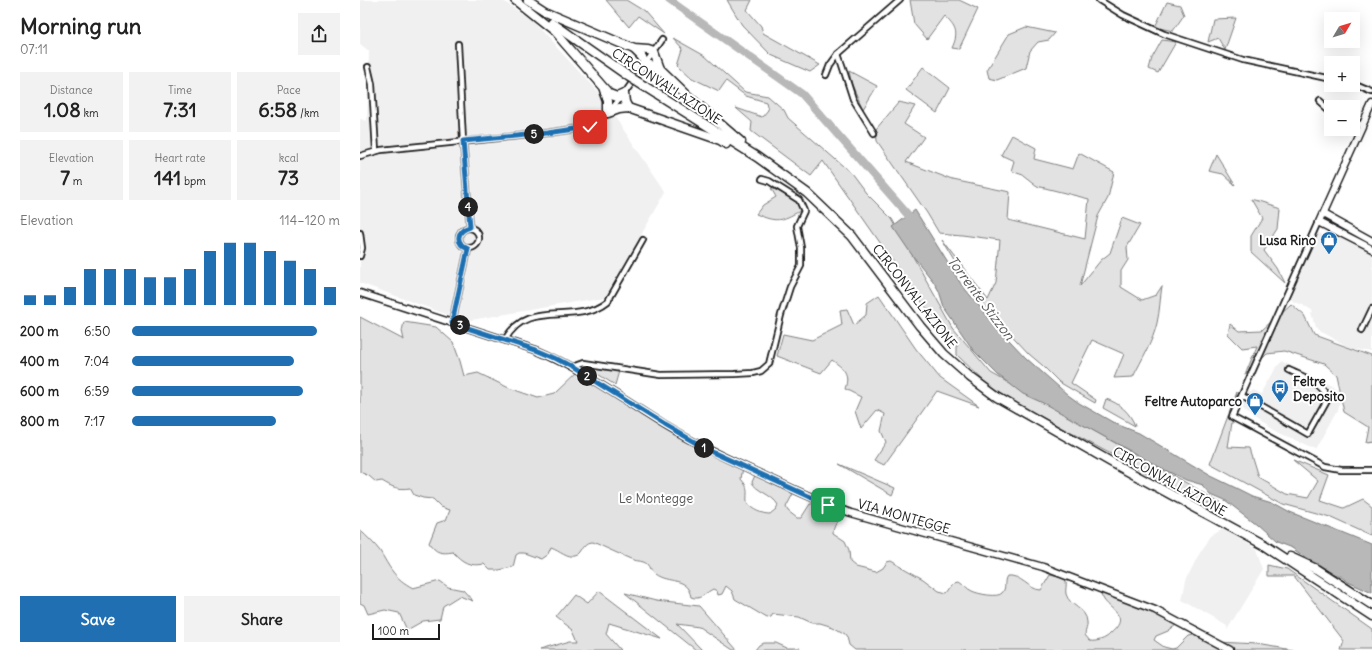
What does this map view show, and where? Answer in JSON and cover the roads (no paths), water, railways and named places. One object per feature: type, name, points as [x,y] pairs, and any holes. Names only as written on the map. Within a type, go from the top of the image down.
[{"type":"highway","points":[[515,0],[555,32],[604,90],[617,97],[624,94],[625,102],[628,108]]},
{"type":"highway","name":"CIRCONVALLAZIONE","points":[[519,0],[628,76],[747,151],[807,193],[852,236],[920,326],[944,354],[970,377],[1019,410],[1264,546],[1372,616]]},
{"type":"highway","points":[[528,0],[545,11],[634,49],[654,52],[660,69]]},
{"type":"highway","points":[[604,90],[608,101],[608,113],[619,109],[628,108],[720,140],[739,151],[747,151],[744,145],[690,98],[660,69],[652,65],[645,65],[642,57],[634,49]]},
{"type":"highway","points":[[1264,546],[1316,569],[1372,605]]},
{"type":"street","points":[[826,75],[830,65],[838,54],[900,0]]},
{"type":"street","points":[[1099,0],[1123,15],[1172,36],[1243,60],[1324,77]]},
{"type":"street","points":[[360,156],[376,151],[590,127],[608,113],[624,94],[662,40]]},
{"type":"street","points":[[458,44],[463,141],[470,227]]},
{"type":"street","points":[[838,54],[853,99],[874,133]]},
{"type":"street","points":[[368,67],[372,84],[376,151]]},
{"type":"street","points":[[1360,87],[1372,92]]},
{"type":"street","points":[[1320,101],[1324,105]]},
{"type":"street","points":[[1372,104],[1232,417],[1325,467],[1341,470],[1372,470]]},
{"type":"street","points":[[572,367],[583,363],[661,375],[704,375],[753,373],[761,371],[769,364],[781,315],[790,287],[801,266],[801,248],[797,226],[804,211],[799,200],[769,181],[762,179]]},
{"type":"street","points":[[1323,214],[1372,240]]},
{"type":"street","points":[[1319,222],[1372,249]]},
{"type":"street","points":[[470,227],[477,231],[480,239],[476,247],[468,249],[462,246],[459,240],[459,234],[463,229],[470,227]]},
{"type":"street","points":[[360,233],[362,248],[360,256]]},
{"type":"street","points":[[504,340],[510,330],[528,318],[541,315],[583,313],[600,308],[608,301],[643,240]]},
{"type":"street","points":[[452,323],[468,249]]},
{"type":"street","name":"VIA MONTEGGE","points":[[360,293],[536,350],[572,367],[710,451],[828,505],[851,513],[1043,567],[1155,610],[1230,650]]},
{"type":"street","points":[[1362,330],[1372,309]]},
{"type":"street","points":[[1242,396],[1308,434],[1327,400],[1326,395],[1324,389],[1289,370]]},
{"type":"waterway","name":"Torrente Stizzon","points":[[669,0],[802,94],[909,216],[916,222]]},
{"type":"place","name":"Lusa Rino","points":[[1329,255]]},
{"type":"place","name":"Feltre Deposito","points":[[1280,403]]},
{"type":"place","name":"Feltre Autoparco","points":[[1255,416]]},
{"type":"park label","name":"Le Montegge","points":[[656,498]]}]
